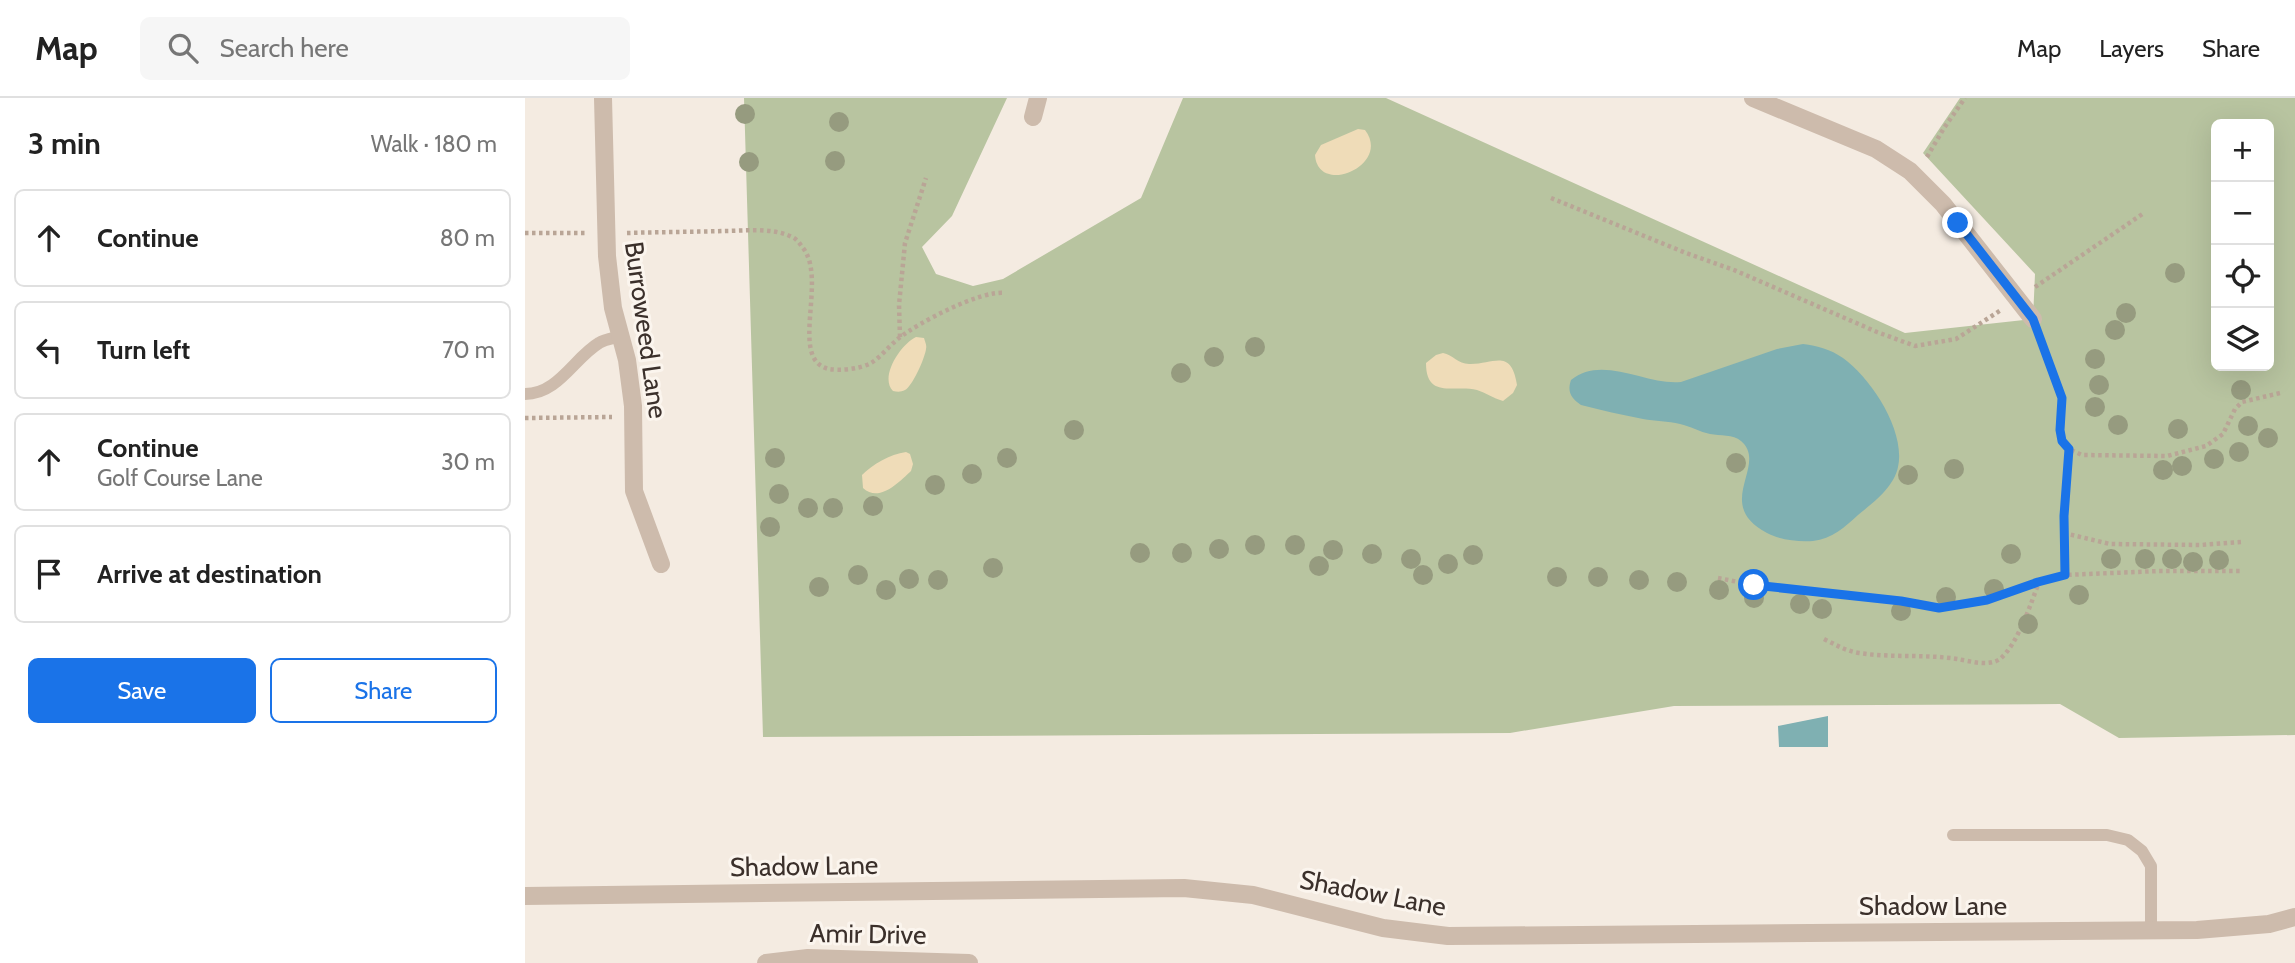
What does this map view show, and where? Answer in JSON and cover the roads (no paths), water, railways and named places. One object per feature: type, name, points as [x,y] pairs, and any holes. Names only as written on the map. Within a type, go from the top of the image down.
[{"type":"street","name":"Burroweed Lane","points":[[603,98],[606,233],[613,308],[627,360],[633,416],[634,491],[661,564]]},
{"type":"street","points":[[1033,117],[1038,98]]},
{"type":"street","points":[[1753,98],[1876,149],[1916,176],[1944,204],[2033,319]]},
{"type":"street","name":"Shadow Lane","points":[[525,896],[1184,888],[1253,895],[1383,928],[1448,936],[2197,930],[2269,924],[2295,917]]},
{"type":"street","name":"Amir Drive","points":[[766,963],[808,958],[969,963]]},
{"type":"lane","points":[[525,394],[555,383],[600,342],[621,336]]},
{"type":"lane","points":[[1953,835],[2107,835],[2128,840],[2142,851],[2151,866],[2151,930]]},
{"type":"water","points":[[1803,344],[1824,348],[1838,355],[1865,378],[1891,422],[1899,453],[1896,474],[1882,494],[1843,528],[1820,540],[1783,539],[1767,533],[1751,522],[1744,510],[1742,497],[1749,461],[1748,451],[1738,439],[1675,423],[1581,405],[1572,397],[1570,391],[1571,380],[1583,373],[1597,370],[1681,382],[1777,349]]},
{"type":"water","points":[[1828,716],[1828,747],[1779,747],[1778,726]]}]
